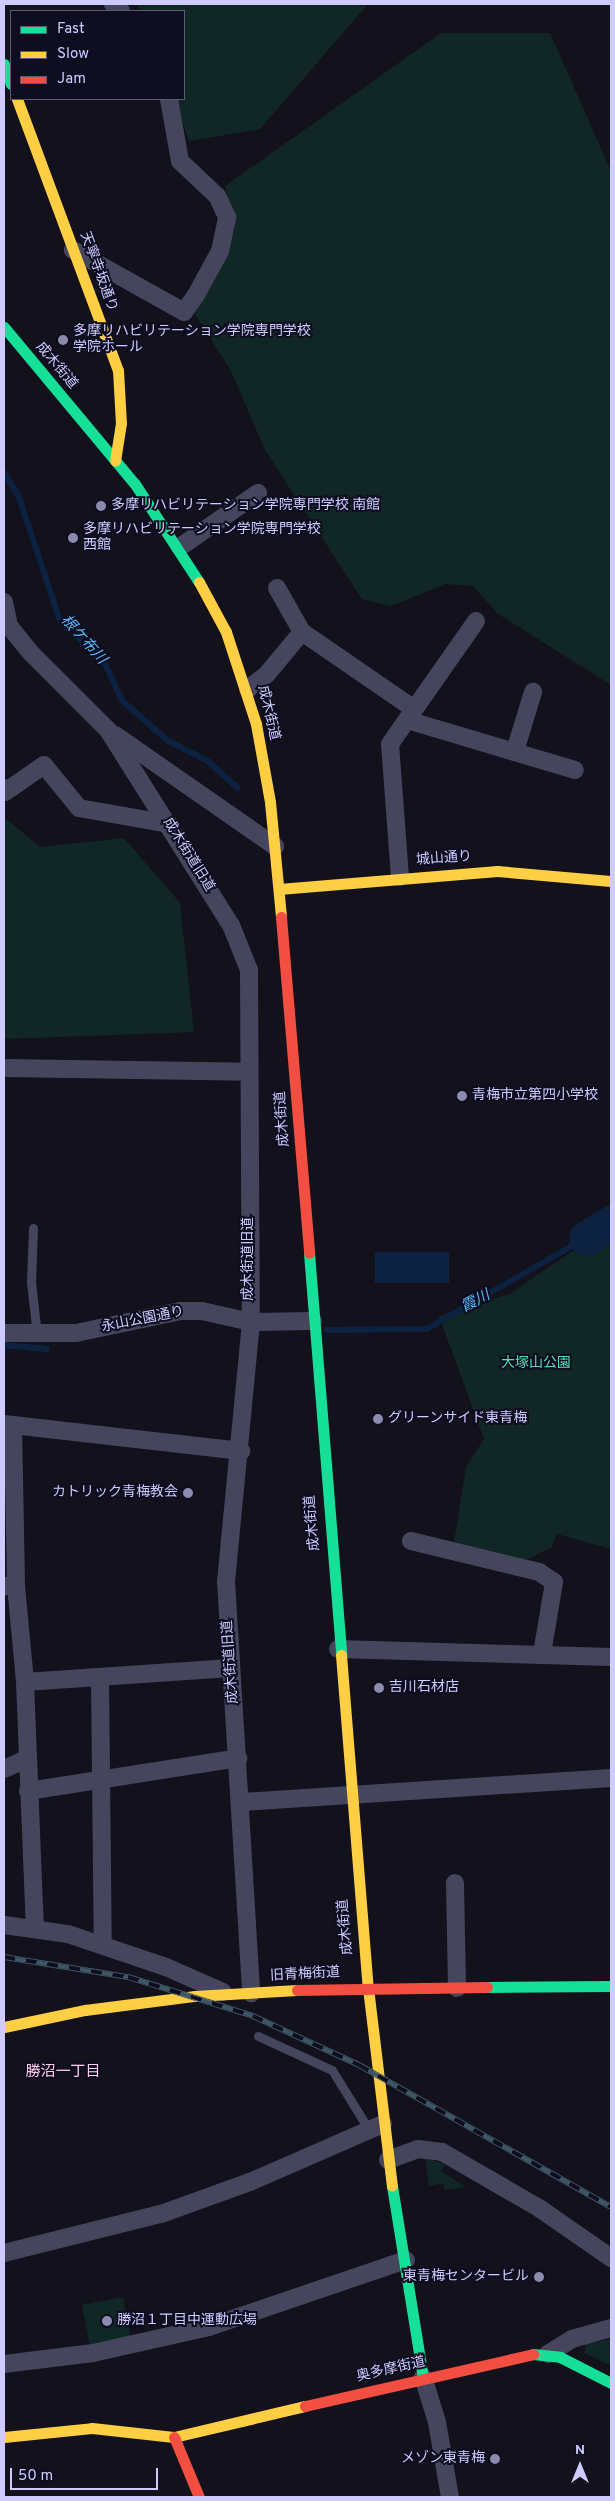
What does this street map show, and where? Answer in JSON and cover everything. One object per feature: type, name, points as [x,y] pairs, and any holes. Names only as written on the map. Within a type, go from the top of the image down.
[{"type":"main road","points":[[4,64],[10,81]]},
{"type":"main road","name":"天寧寺坂通り","points":[[17,100],[118,370],[121,416],[115,461]]},
{"type":"main road","name":"成木街道","points":[[4,327],[115,461],[180,547],[212,600],[248,689],[264,763],[279,889],[338,1649],[368,1988],[376,2127],[388,2160],[406,2260],[423,2377]]},
{"type":"main road","name":"城山通り","points":[[279,889],[400,877],[498,871],[611,881]]},
{"type":"main road","name":"旧青梅街道","points":[[4,2027],[85,2010],[226,1994],[368,1988],[611,1986]]},
{"type":"main road","name":"奥多摩街道","points":[[4,2437],[92,2428],[174,2438],[526,2353],[548,2354],[611,2383]]},
{"type":"main road","points":[[174,2438],[199,2497]]},
{"type":"street","points":[[74,250],[184,312],[196,295],[220,251],[227,217],[217,196],[180,162],[170,100]]},
{"type":"street","points":[[180,547],[258,493]]},
{"type":"street","points":[[277,588],[302,632],[410,715],[575,770]]},
{"type":"street","name":"成木街道旧道","points":[[4,602],[10,626],[30,654],[108,730],[231,925],[248,970],[251,1322],[226,1581],[251,1993]]},
{"type":"street","points":[[400,877],[390,744],[476,621]]},
{"type":"street","points":[[248,689],[268,674],[302,632]]},
{"type":"street","points":[[515,751],[533,692]]},
{"type":"street","points":[[108,730],[275,846]]},
{"type":"street","points":[[4,788],[6,792],[44,765],[79,808],[169,824]]},
{"type":"street","points":[[4,1068],[249,1072]]},
{"type":"street","name":"永山公園通り","points":[[4,1333],[37,1336],[76,1334],[180,1311],[202,1311],[251,1322],[312,1321]]},
{"type":"street","points":[[35,1927],[26,1759],[25,1682],[10,1586],[8,1428],[240,1451]]},
{"type":"street","points":[[411,1540],[539,1572],[554,1582],[542,1654]]},
{"type":"street","points":[[338,1649],[611,1657]]},
{"type":"street","points":[[25,1682],[100,1679],[231,1668]]},
{"type":"street","points":[[100,1679],[103,1945]]},
{"type":"street","points":[[28,1792],[238,1758]]},
{"type":"street","points":[[4,1769],[26,1759]]},
{"type":"street","points":[[240,1802],[611,1778]]},
{"type":"street","points":[[455,1883],[458,1988]]},
{"type":"street","points":[[4,1925],[35,1927],[103,1945],[226,1994]]},
{"type":"street","points":[[4,2253],[161,2214],[250,2182],[376,2127]]},
{"type":"street","points":[[388,2160],[418,2149],[442,2152],[539,2208],[611,2258]]},
{"type":"street","points":[[4,2364],[93,2353],[209,2327],[406,2260]]},
{"type":"street","points":[[548,2354],[572,2339],[611,2328]]},
{"type":"street","points":[[423,2377],[437,2422],[450,2497]]},
{"type":"lane","points":[[33,1228],[31,1282],[37,1336]]},
{"type":"lane","points":[[258,2036],[332,2070],[376,2127]]},
{"type":"green space","points":[[137,4],[368,4],[260,129],[189,141],[174,100],[185,100],[185,10],[140,10]]},
{"type":"green space","points":[[441,33],[550,33],[611,171],[611,685],[498,614],[473,586],[445,584],[391,606],[362,599],[265,450],[231,371],[195,314],[233,231],[225,186]]},
{"type":"green space","points":[[4,817],[40,847],[124,838],[180,903],[194,1032],[4,1039]]},
{"type":"green space","name":"大塚山公園","points":[[611,1225],[611,1549],[557,1534],[552,1547],[522,1562],[454,1542],[466,1467],[484,1439],[439,1316],[509,1294]]},
{"type":"green space","points":[[425,2158],[445,2164],[441,2171],[466,2187],[445,2190],[443,2183],[429,2186]]},
{"type":"green space","name":"勝沼１丁目中運動広場","points":[[123,2297],[131,2337],[90,2345],[82,2305]]},
{"type":"green space","points":[[611,2339],[610,2365],[584,2353],[586,2344]]},
{"type":"water","points":[[375,1252],[449,1252],[449,1283],[375,1283]]},
{"type":"waterway","name":"根ケ布川","points":[[4,472],[19,496],[60,619],[106,665],[122,700],[167,740],[208,761],[238,788]]},
{"type":"waterway","name":"霞川","points":[[586,1238],[611,1223]]},
{"type":"waterway","name":"霞川","points":[[327,1330],[427,1329],[586,1238]]},
{"type":"waterway","name":"霞川","points":[[4,1345],[47,1349]]},
{"type":"railway","points":[[4,1957],[128,1977],[253,2016],[359,2065],[611,2207]]},
{"type":"traffic: fast","points":[[4,64],[10,81]]},
{"type":"traffic: fast","points":[[4,327],[135,484],[199,582]]},
{"type":"traffic: fast","points":[[309,1253],[341,1655]]},
{"type":"traffic: fast","points":[[487,1987],[611,1986]]},
{"type":"traffic: fast","points":[[392,2186],[423,2377]]},
{"type":"traffic: fast","points":[[533,2354],[560,2357],[611,2383]]},
{"type":"traffic: slow","points":[[17,100],[118,370],[121,423],[115,461]]},
{"type":"traffic: slow","points":[[199,582],[226,632],[256,724],[270,802],[281,917]]},
{"type":"traffic: slow","points":[[279,889],[497,871],[611,881]]},
{"type":"traffic: slow","points":[[341,1655],[368,1988]]},
{"type":"traffic: slow","points":[[368,1988],[392,2186]]},
{"type":"traffic: slow","points":[[4,2027],[85,2010],[195,1996],[297,1990]]},
{"type":"traffic: slow","points":[[4,2437],[92,2428],[174,2437],[305,2406]]},
{"type":"traffic: jam","points":[[281,917],[309,1253]]},
{"type":"traffic: jam","points":[[297,1990],[487,1987]]},
{"type":"traffic: jam","points":[[305,2406],[533,2354]]},
{"type":"traffic: jam","points":[[174,2437],[199,2497]]},
{"type":"place","name":"多摩リハビリテーション学院専門学校 学院ホール","points":[[63,340]]},
{"type":"place","name":"多摩リハビリテーション学院専門学校 南館","points":[[101,506]]},
{"type":"place","name":"多摩リハビリテーション学院専門学校 西館","points":[[73,538]]},
{"type":"place","name":"青梅市立第四小学校","points":[[462,1096]]},
{"type":"place","name":"グリーンサイド東青梅","points":[[378,1419]]},
{"type":"place","name":"カトリック青梅教会","points":[[188,1493]]},
{"type":"place","name":"吉川石材店","points":[[379,1688]]},
{"type":"place","name":"東青梅センタービル","points":[[539,2277]]},
{"type":"place","name":"勝沼１丁目中運動広場","points":[[107,2321]]},
{"type":"place","name":"メゾン東青梅","points":[[495,2459]]},
{"type":"district","name":"勝沼一丁目","points":[[63,2073]]}]
